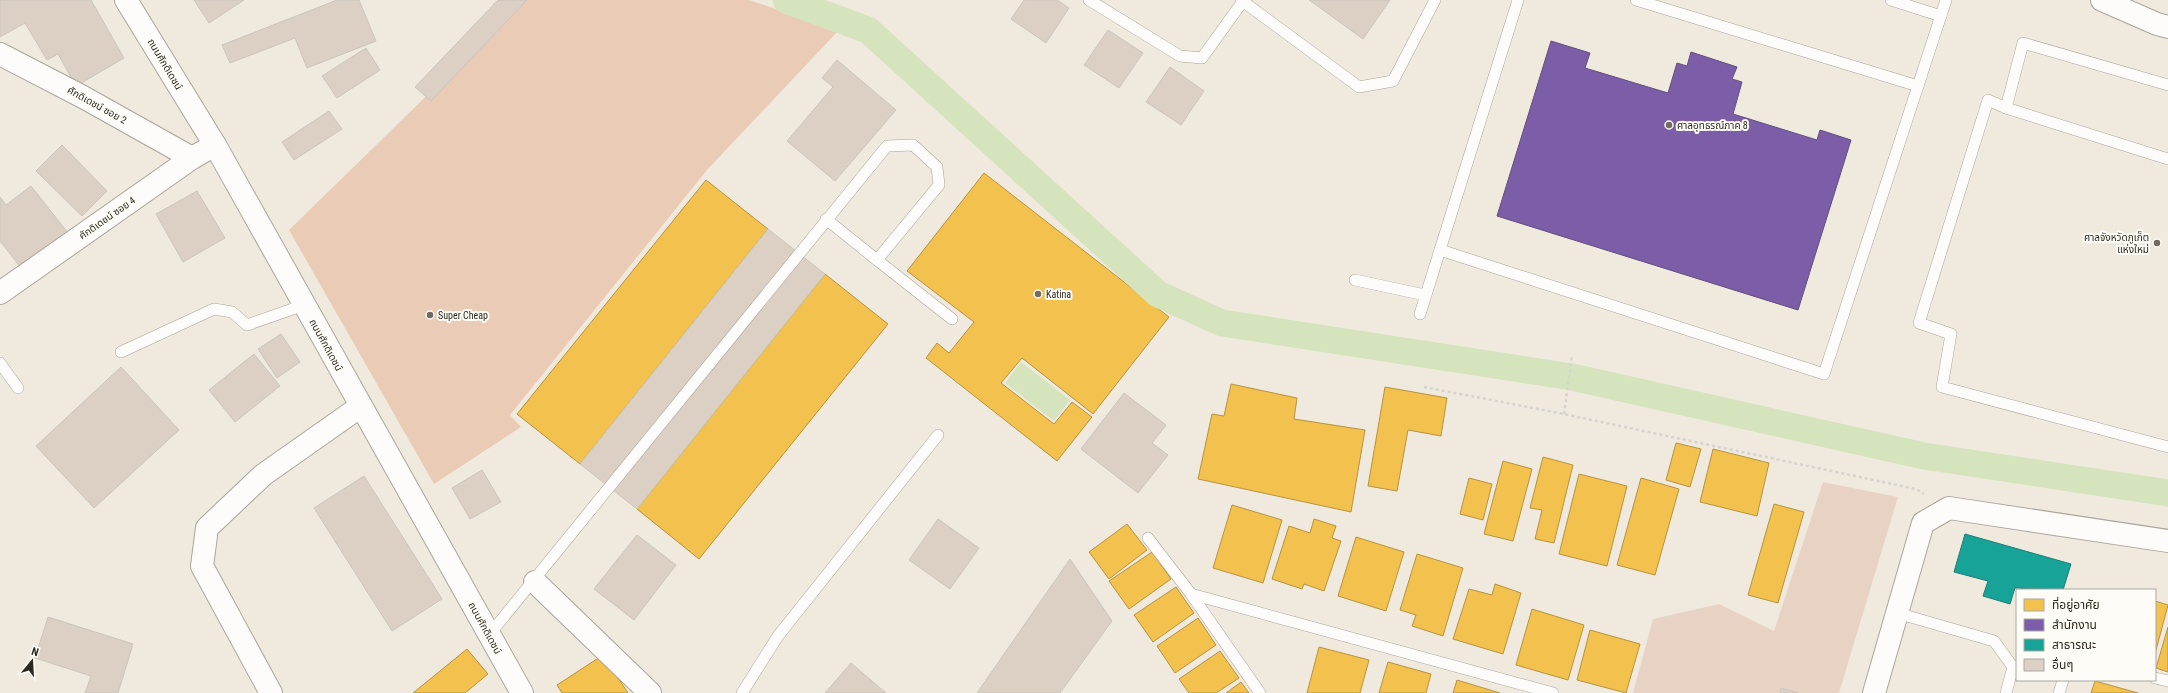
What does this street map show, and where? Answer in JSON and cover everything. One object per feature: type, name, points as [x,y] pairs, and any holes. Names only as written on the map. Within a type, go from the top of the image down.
[{"type":"street","name":"ถนนศักดิเดชน์","points":[[126,0],[215,145],[522,693]]},
{"type":"street","points":[[2102,0],[2157,24],[2168,27]]},
{"type":"street","name":"ศักดิเดชน์ ซอย 2","points":[[0,54],[83,97],[192,158]]},
{"type":"street","name":"ศักดิเดชน์ ซอย 4","points":[[0,293],[192,158],[215,145]]},
{"type":"street","points":[[271,693],[202,566],[207,528],[263,475],[361,406]]},
{"type":"street","points":[[1874,693],[1923,523],[1948,508],[2168,541]]},
{"type":"street","points":[[535,582],[650,693]]},
{"type":"lane","points":[[1089,0],[1180,56],[1202,58],[1242,0],[1359,87],[1393,81],[1435,0]]},
{"type":"lane","points":[[1420,314],[1518,0]]},
{"type":"lane","points":[[1636,0],[1918,86]]},
{"type":"lane","points":[[1891,0],[1941,16]]},
{"type":"lane","points":[[1440,250],[1824,374],[1946,0]]},
{"type":"lane","points":[[2006,108],[2023,43],[2168,85]]},
{"type":"lane","points":[[2168,159],[2006,108],[1988,100],[1918,323],[1951,334],[1942,387],[2168,447]]},
{"type":"lane","points":[[489,635],[535,582],[826,219],[887,146],[913,145],[937,167],[939,185],[877,260]]},
{"type":"lane","points":[[826,219],[952,319]]},
{"type":"lane","points":[[1355,280],[1426,295]]},
{"type":"lane","points":[[122,352],[214,309],[232,312],[247,325],[304,305]]},
{"type":"lane","points":[[0,363],[18,388]]},
{"type":"lane","points":[[742,693],[778,636],[938,435]]},
{"type":"lane","points":[[1148,538],[1191,594],[1260,693]]},
{"type":"lane","points":[[1191,594],[1531,690],[1553,693]]},
{"type":"lane","points":[[1897,613],[1994,641],[2013,667],[2006,693]]},
{"type":"lane","points":[[2156,678],[2168,681]]},
{"type":"lane","points":[[2059,693],[2063,681]]},
{"type":"path","points":[[1564,414],[1572,356]]},
{"type":"path","points":[[1424,387],[1564,414],[1916,489],[1948,508]]},
{"type":"shaded area","points":[[525,0],[749,0],[839,30],[707,170],[510,415],[521,427],[434,484],[289,230]]},
{"type":"shaded area","points":[[1021,362],[1070,400],[1054,421],[1005,383]]},
{"type":"shaded area","points":[[1823,482],[1898,497],[1839,693],[1633,693],[1653,619],[1719,604],[1774,631]]},
{"type":"building: ที่อยู่อาศัย","name":"Katina","points":[[984,173],[1169,317],[1093,414],[1022,358],[1001,383],[1054,424],[1072,402],[1092,417],[1057,461],[926,358],[937,343],[949,353],[974,322],[907,271]]},
{"type":"building: ที่อยู่อาศัย","points":[[706,180],[768,229],[580,464],[517,414]]},
{"type":"building: ที่อยู่อาศัย","points":[[825,274],[888,324],[699,559],[637,509]]},
{"type":"building: ที่อยู่อาศัย","points":[[1231,384],[1297,398],[1294,419],[1365,430],[1351,512],[1198,479],[1212,414],[1224,416]]},
{"type":"building: ที่อยู่อาศัย","points":[[1385,387],[1447,398],[1441,436],[1408,430],[1397,491],[1368,486]]},
{"type":"building: ที่อยู่อาศัย","points":[[1676,443],[1701,449],[1690,487],[1666,480]]},
{"type":"building: ที่อยู่อาศัย","points":[[1713,449],[1769,463],[1757,516],[1700,502]]},
{"type":"building: ที่อยู่อาศัย","points":[[1543,457],[1573,465],[1554,543],[1535,539],[1542,510],[1530,508]]},
{"type":"building: ที่อยู่อาศัย","points":[[1503,461],[1532,469],[1513,541],[1484,534]]},
{"type":"building: ที่อยู่อาศัย","points":[[1579,474],[1627,486],[1607,566],[1559,554]]},
{"type":"building: ที่อยู่อาศัย","points":[[1469,478],[1492,484],[1483,520],[1460,514]]},
{"type":"building: ที่อยู่อาศัย","points":[[1641,478],[1679,489],[1655,575],[1617,565]]},
{"type":"building: ที่อยู่อาศัย","points":[[1774,504],[1804,512],[1778,603],[1748,595]]},
{"type":"building: ที่อยู่อาศัย","points":[[1232,505],[1282,520],[1263,583],[1213,568]]},
{"type":"building: ที่อยู่อาศัย","points":[[1314,519],[1336,526],[1332,538],[1341,541],[1324,591],[1304,584],[1302,589],[1272,579],[1289,526],[1310,533]]},
{"type":"building: ที่อยู่อาศัย","points":[[1127,524],[1147,550],[1109,579],[1089,552]]},
{"type":"building: ที่อยู่อาศัย","points":[[1356,537],[1404,552],[1386,611],[1338,596]]},
{"type":"building: ที่อยู่อาศัย","points":[[1152,552],[1171,579],[1129,609],[1109,581]]},
{"type":"building: ที่อยู่อาศัย","points":[[1417,554],[1463,568],[1443,636],[1412,626],[1416,615],[1400,610]]},
{"type":"building: ที่อยู่อาศัย","points":[[1495,584],[1521,593],[1503,654],[1453,639],[1469,589],[1492,595]]},
{"type":"building: ที่อยู่อาศัย","points":[[1176,587],[1194,613],[1153,642],[1134,615]]},
{"type":"building: ที่อยู่อาศัย","points":[[2156,601],[2168,605],[2156,650]]},
{"type":"building: ที่อยู่อาศัย","points":[[1532,609],[1584,625],[1568,680],[1516,665]]},
{"type":"building: ที่อยู่อาศัย","points":[[1198,618],[1216,645],[1175,673],[1157,646]]},
{"type":"building: ที่อยู่อาศัย","points":[[2168,627],[2168,672],[2156,668]]},
{"type":"building: ที่อยู่อาศัย","points":[[1590,630],[1640,644],[1626,693],[1577,680]]},
{"type":"building: ที่อยู่อาศัย","points":[[1319,647],[1369,660],[1360,693],[1307,693]]},
{"type":"building: ที่อยู่อาศัย","points":[[467,649],[488,674],[465,693],[413,693]]},
{"type":"building: ที่อยู่อาศัย","points":[[1220,651],[1239,678],[1216,693],[1189,693],[1179,679]]},
{"type":"building: ที่อยู่อาศัย","points":[[603,655],[628,693],[562,693],[557,685]]},
{"type":"building: ที่อยู่อาศัย","points":[[1388,662],[1431,674],[1426,693],[1379,693]]},
{"type":"building: ที่อยู่อาศัย","points":[[1457,680],[1500,693],[1453,693]]},
{"type":"building: ที่อยู่อาศัย","points":[[2095,681],[2138,693],[2091,693]]},
{"type":"building: ที่อยู่อาศัย","points":[[1241,682],[1249,693],[1226,693]]},
{"type":"building: สำนักงาน","points":[[1551,41],[1590,53],[1585,68],[1668,93],[1677,63],[1687,66],[1691,52],[1737,67],[1732,79],[1742,82],[1733,114],[1817,140],[1820,130],[1851,140],[1798,310],[1497,216]]},
{"type":"building: สาธารณะ","points":[[1965,534],[2071,564],[2063,589],[2015,588],[2010,604],[1983,596],[1988,581],[1954,572]]},
{"type":"building: อื่นๆ","points":[[0,0],[91,0],[124,58],[76,86],[58,54],[47,60],[25,23],[0,37]]},
{"type":"building: อื่นๆ","points":[[194,0],[244,0],[209,23]]},
{"type":"building: อื่นๆ","points":[[337,0],[359,0],[376,41],[307,68],[295,38],[230,63],[222,45]]},
{"type":"building: อื่นๆ","points":[[498,0],[527,0],[431,101],[415,87]]},
{"type":"building: อื่นๆ","points":[[1024,0],[1057,0],[1069,8],[1046,43],[1011,19]]},
{"type":"building: อื่นๆ","points":[[1309,0],[1390,0],[1363,39]]},
{"type":"building: อื่นๆ","points":[[1108,30],[1143,53],[1119,88],[1084,65]]},
{"type":"building: อื่นๆ","points":[[366,48],[380,70],[337,98],[322,76]]},
{"type":"building: อื่นๆ","points":[[837,60],[896,110],[835,181],[787,141],[833,87],[822,78]]},
{"type":"building: อื่นๆ","points":[[1170,67],[1204,91],[1181,125],[1146,102]]},
{"type":"building: อื่นๆ","points":[[329,111],[342,129],[294,160],[282,142]]},
{"type":"building: อื่นๆ","points":[[62,145],[107,191],[82,216],[36,171]]},
{"type":"building: อื่นๆ","points":[[31,186],[68,233],[22,269],[0,241],[0,197],[6,205]]},
{"type":"building: อื่นๆ","points":[[197,191],[225,238],[183,262],[156,214]]},
{"type":"building: อื่นๆ","points":[[768,229],[825,274],[637,509],[580,464]]},
{"type":"building: อื่นๆ","points":[[281,334],[300,362],[277,378],[258,349]]},
{"type":"building: อื่นๆ","points":[[254,354],[280,386],[235,422],[209,390]]},
{"type":"building: อื่นๆ","points":[[121,367],[179,430],[94,508],[36,446]]},
{"type":"building: อื่นๆ","points":[[1124,393],[1166,425],[1152,443],[1168,455],[1138,493],[1081,449]]},
{"type":"building: อื่นๆ","points":[[482,470],[501,502],[470,519],[452,488]]},
{"type":"building: อื่นๆ","points":[[364,476],[442,599],[392,631],[314,508]]},
{"type":"building: อื่นๆ","points":[[938,519],[979,548],[950,589],[909,560]]},
{"type":"building: อื่นๆ","points":[[637,535],[676,565],[634,620],[594,589]]},
{"type":"building: อื่นๆ","points":[[1070,559],[1112,621],[1060,693],[977,693]]},
{"type":"building: อื่นๆ","points":[[48,617],[133,644],[118,693],[85,693],[91,676],[35,658]]},
{"type":"building: อื่นๆ","points":[[851,663],[886,693],[825,693]]},
{"type":"building: อื่นๆ","points":[[1781,688],[1798,693],[1780,693]]},
{"type":"waterway","points":[[786,0],[868,30],[1158,294],[1222,323],[1572,377],[1924,456],[2168,493]]},
{"type":"place","name":"ศาลอุทธรณ์ภาค 8","points":[[1669,125]]},
{"type":"place","name":"ศาลจังหวัดภูเก็ต แห่งใหม่","points":[[2157,243]]},
{"type":"place","name":"Katina","points":[[1038,294]]},
{"type":"place","name":"Super Cheap","points":[[430,315]]}]
